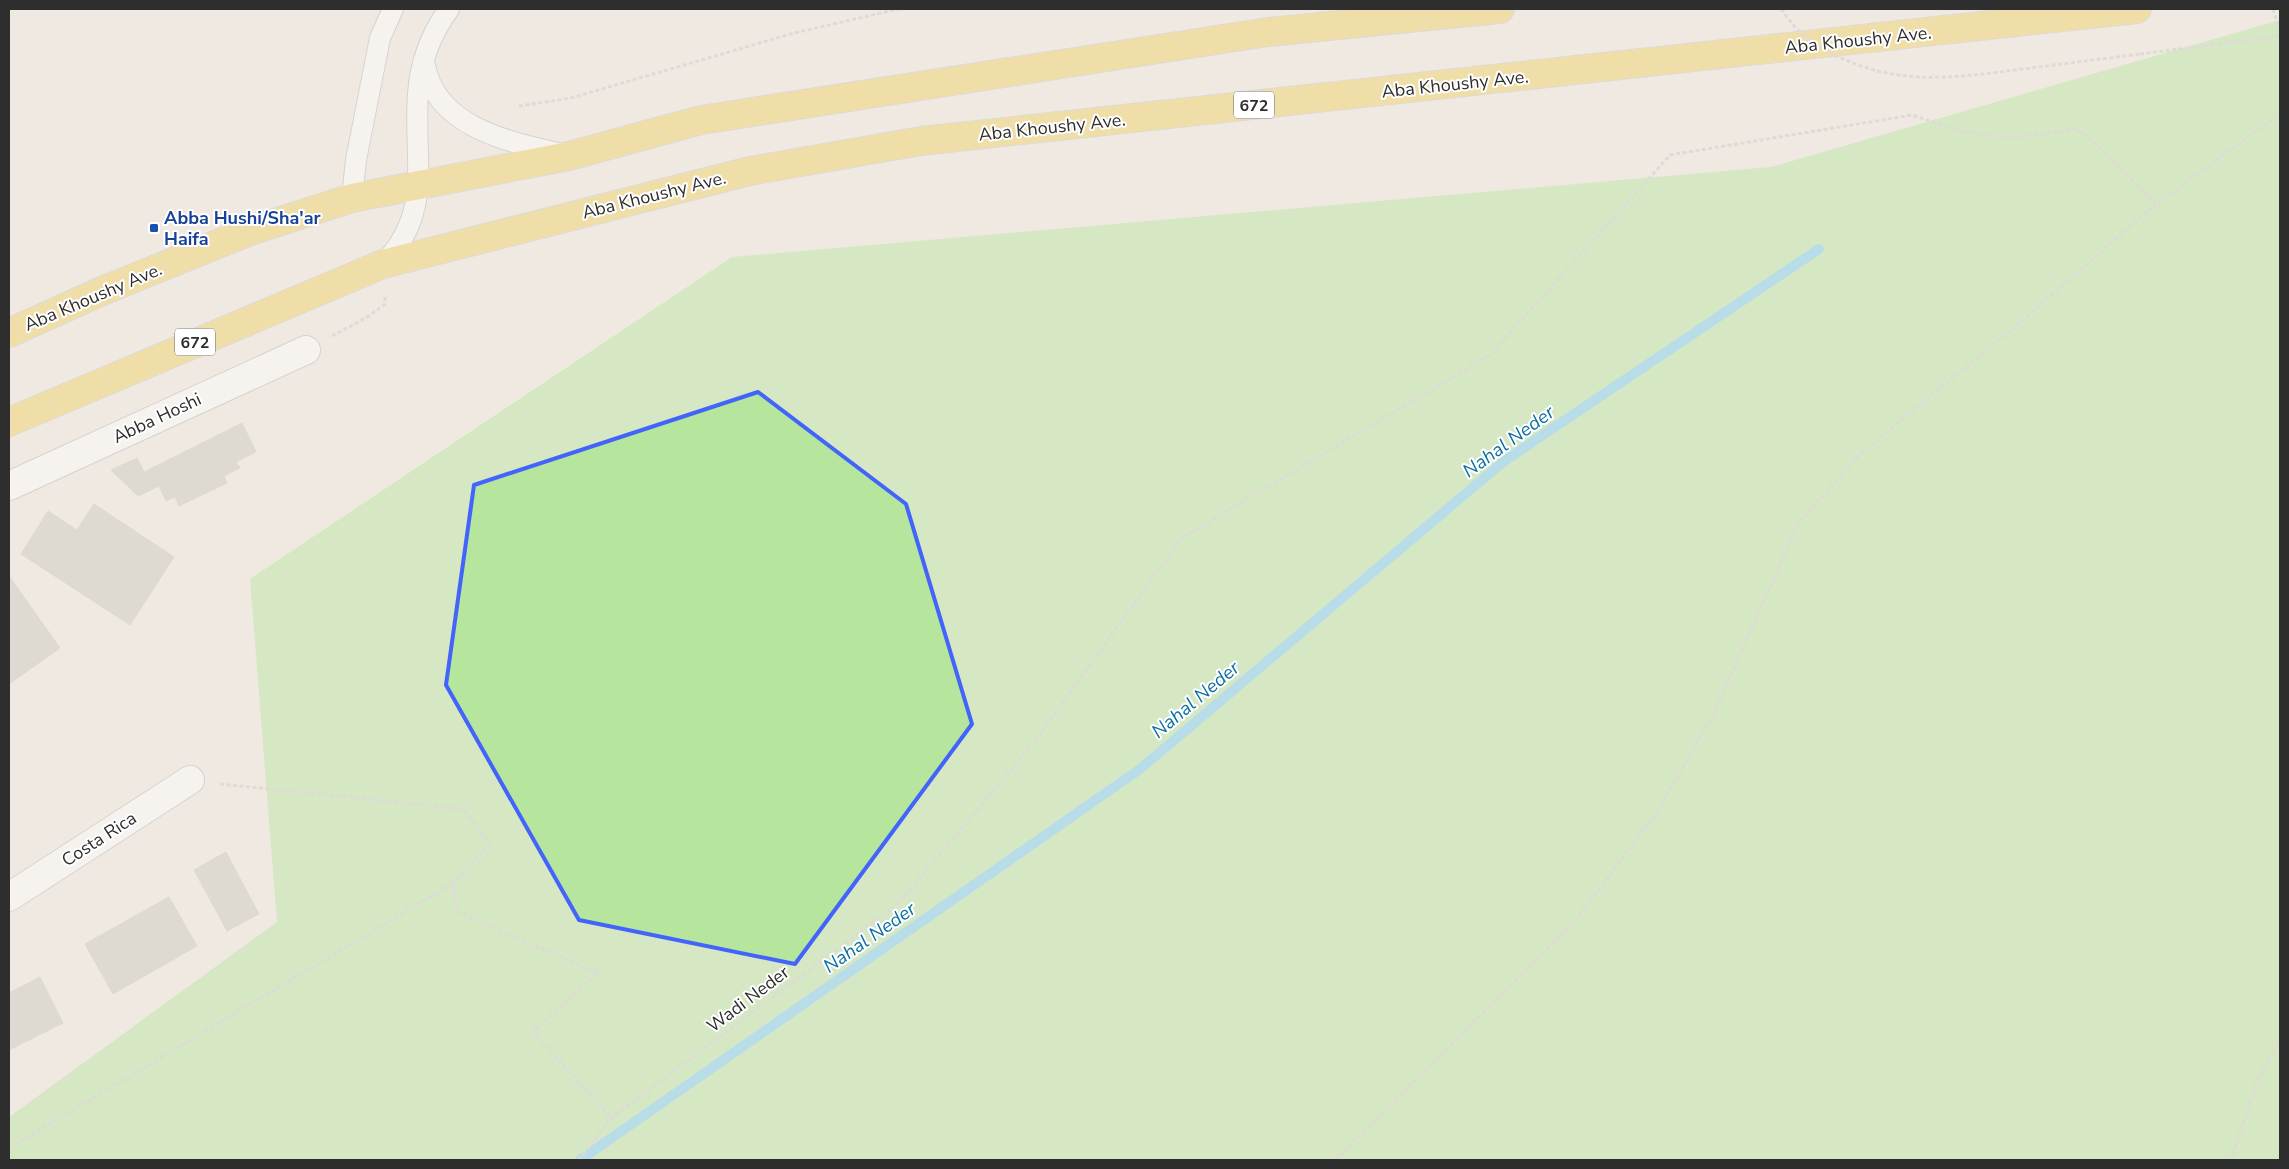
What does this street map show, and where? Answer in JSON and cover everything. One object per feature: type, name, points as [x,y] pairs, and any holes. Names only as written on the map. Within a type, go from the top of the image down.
[{"type":"main road","name":"Aba Khoushy Ave.","points":[[9,333],[102,291],[241,235],[352,198],[569,156],[701,120],[1268,32],[1500,9]]},
{"type":"main road","name":"Aba Khoushy Ave.","points":[[9,422],[382,264],[750,171],[921,141],[2137,9]]},
{"type":"street","name":"Abba Hoshi","points":[[9,486],[306,350]]},
{"type":"street","name":"Costa Rica","points":[[9,897],[190,780]]},
{"type":"lane","points":[[352,198],[356,160],[380,38],[393,9]]},
{"type":"lane","points":[[382,264],[399,246],[410,226],[415,210],[418,185],[418,94],[429,43],[449,9]]},
{"type":"lane","points":[[424,61],[433,92],[465,122],[501,140],[569,156]]},
{"type":"path","points":[[519,106],[571,98],[794,33],[899,9]]},
{"type":"path","points":[[1781,9],[1794,28],[1827,51],[1857,65],[1893,76],[1930,78],[1968,76],[2280,36]]},
{"type":"path","points":[[2273,9],[2280,31]]},
{"type":"path","points":[[1334,1160],[1575,921],[1656,814],[1714,713],[1798,524],[1860,454],[2017,325],[2156,204],[2280,114]]},
{"type":"path","name":"Wadi Neder","points":[[579,1160],[611,1118],[898,904],[1031,746],[1182,538],[1490,355],[1670,155],[1912,115],[1960,131],[2010,138],[2076,129],[2093,140],[2156,204]]},
{"type":"path","points":[[306,350],[366,318],[385,304],[382,264]]},
{"type":"path","points":[[9,1148],[452,884],[489,844],[464,809],[190,780]]},
{"type":"path","points":[[452,884],[458,912],[598,973],[533,1031],[611,1118]]},
{"type":"path","points":[[2231,1160],[2258,1078],[2280,1041]]},
{"type":"highlighted area","points":[[758,392],[906,504],[972,724],[795,964],[579,920],[446,685],[474,485]]},
{"type":"green space","points":[[2280,20],[2280,1160],[9,1160],[9,1117],[277,922],[250,579],[732,257],[1771,167]]},
{"type":"building","points":[[242,423],[256,452],[236,462],[240,468],[224,476],[227,483],[179,506],[175,497],[166,501],[159,486],[138,496],[111,470],[137,458],[144,472]]},
{"type":"building","points":[[94,504],[174,557],[130,625],[21,554],[48,511],[77,530]]},
{"type":"building","points":[[9,576],[60,648],[9,684]]},
{"type":"building","points":[[226,852],[259,914],[227,931],[194,870]]},
{"type":"building","points":[[169,897],[197,946],[113,994],[85,944]]},
{"type":"building","points":[[40,977],[63,1023],[9,1050],[9,993]]},
{"type":"waterway","name":"Nahal Neder","points":[[580,1160],[1140,769],[1503,462],[1819,249]]},
{"type":"place","name":"Abba Hushi/Sha'ar Haifa","points":[[154,228]]}]
